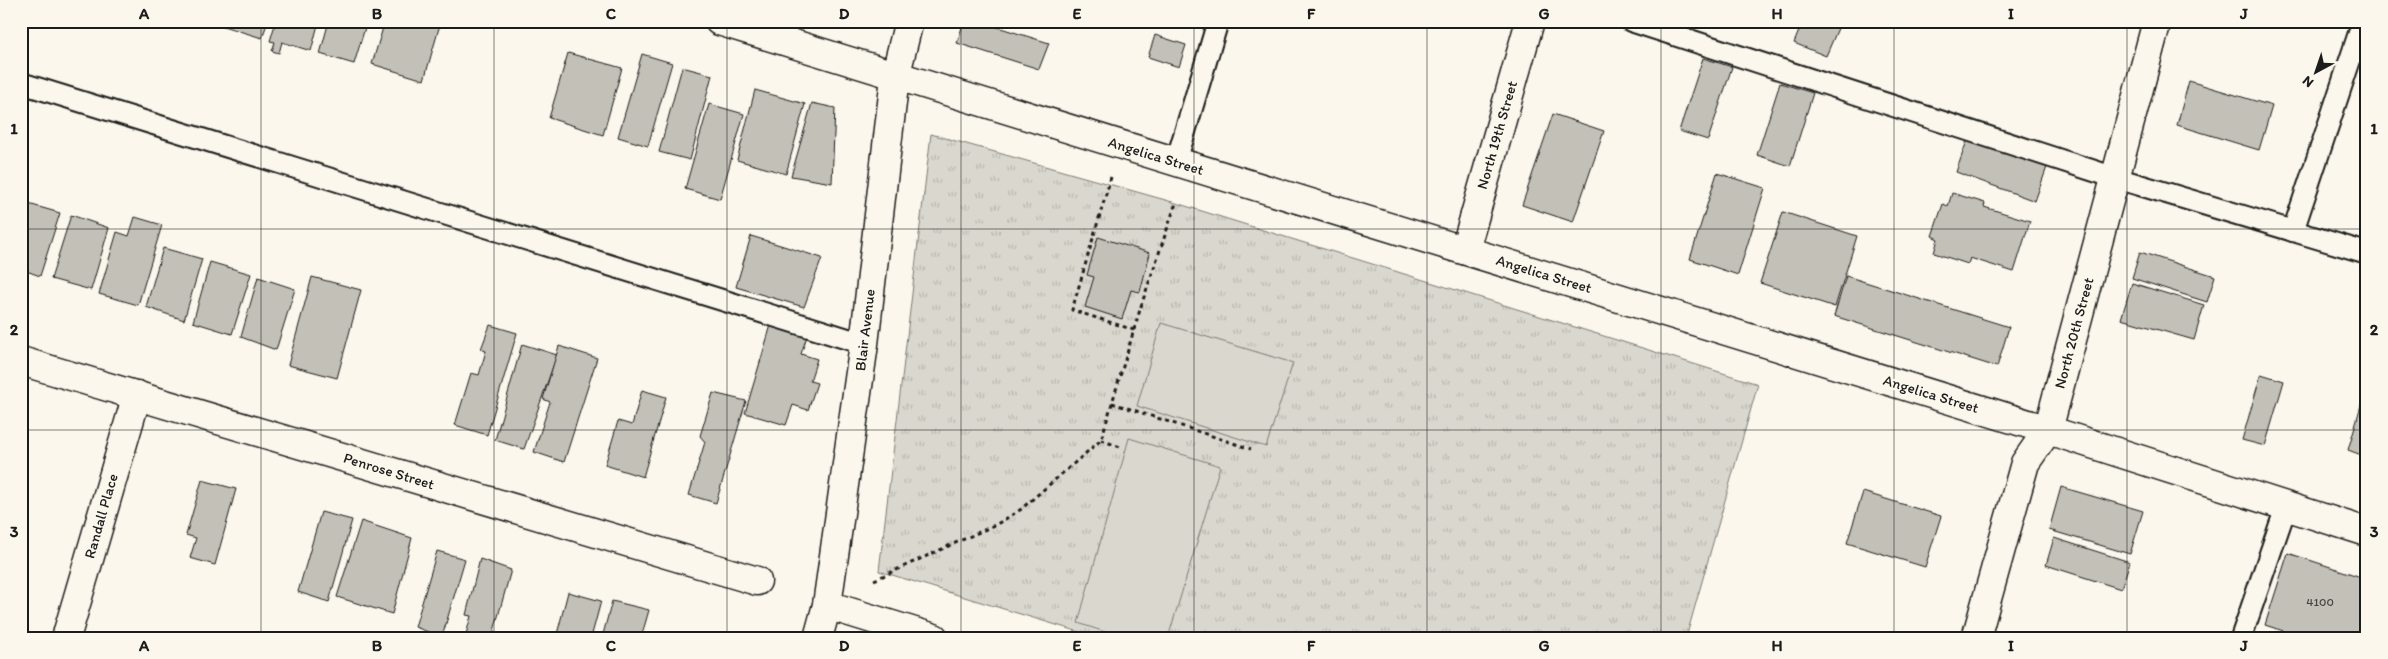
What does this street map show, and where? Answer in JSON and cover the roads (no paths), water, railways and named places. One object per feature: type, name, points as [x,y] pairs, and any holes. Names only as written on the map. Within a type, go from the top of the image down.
[{"type":"street","name":"Angelica Street","points":[[719,21],[895,77],[2048,430],[2367,532]]},
{"type":"street","name":"Blair Avenue","points":[[818,638],[827,605],[864,344],[895,77],[909,21]]},
{"type":"street","name":"North 19th Street","points":[[1465,250],[1530,21]]},
{"type":"street","name":"North 20th Street","points":[[1976,638],[2025,463],[2048,430],[2157,21]]},
{"type":"street","name":"Penrose Street","points":[[21,361],[756,581]]},
{"type":"street","name":"Randall Place","points":[[66,638],[137,395]]},
{"type":"street","points":[[827,605],[934,638]]},
{"type":"lane","points":[[1176,162],[1218,21]]},
{"type":"lane","points":[[1631,21],[2116,178],[2367,253]]},
{"type":"lane","points":[[2293,231],[2362,21]]},
{"type":"lane","points":[[21,83],[864,344]]},
{"type":"lane","points":[[2241,638],[2286,507]]}]
